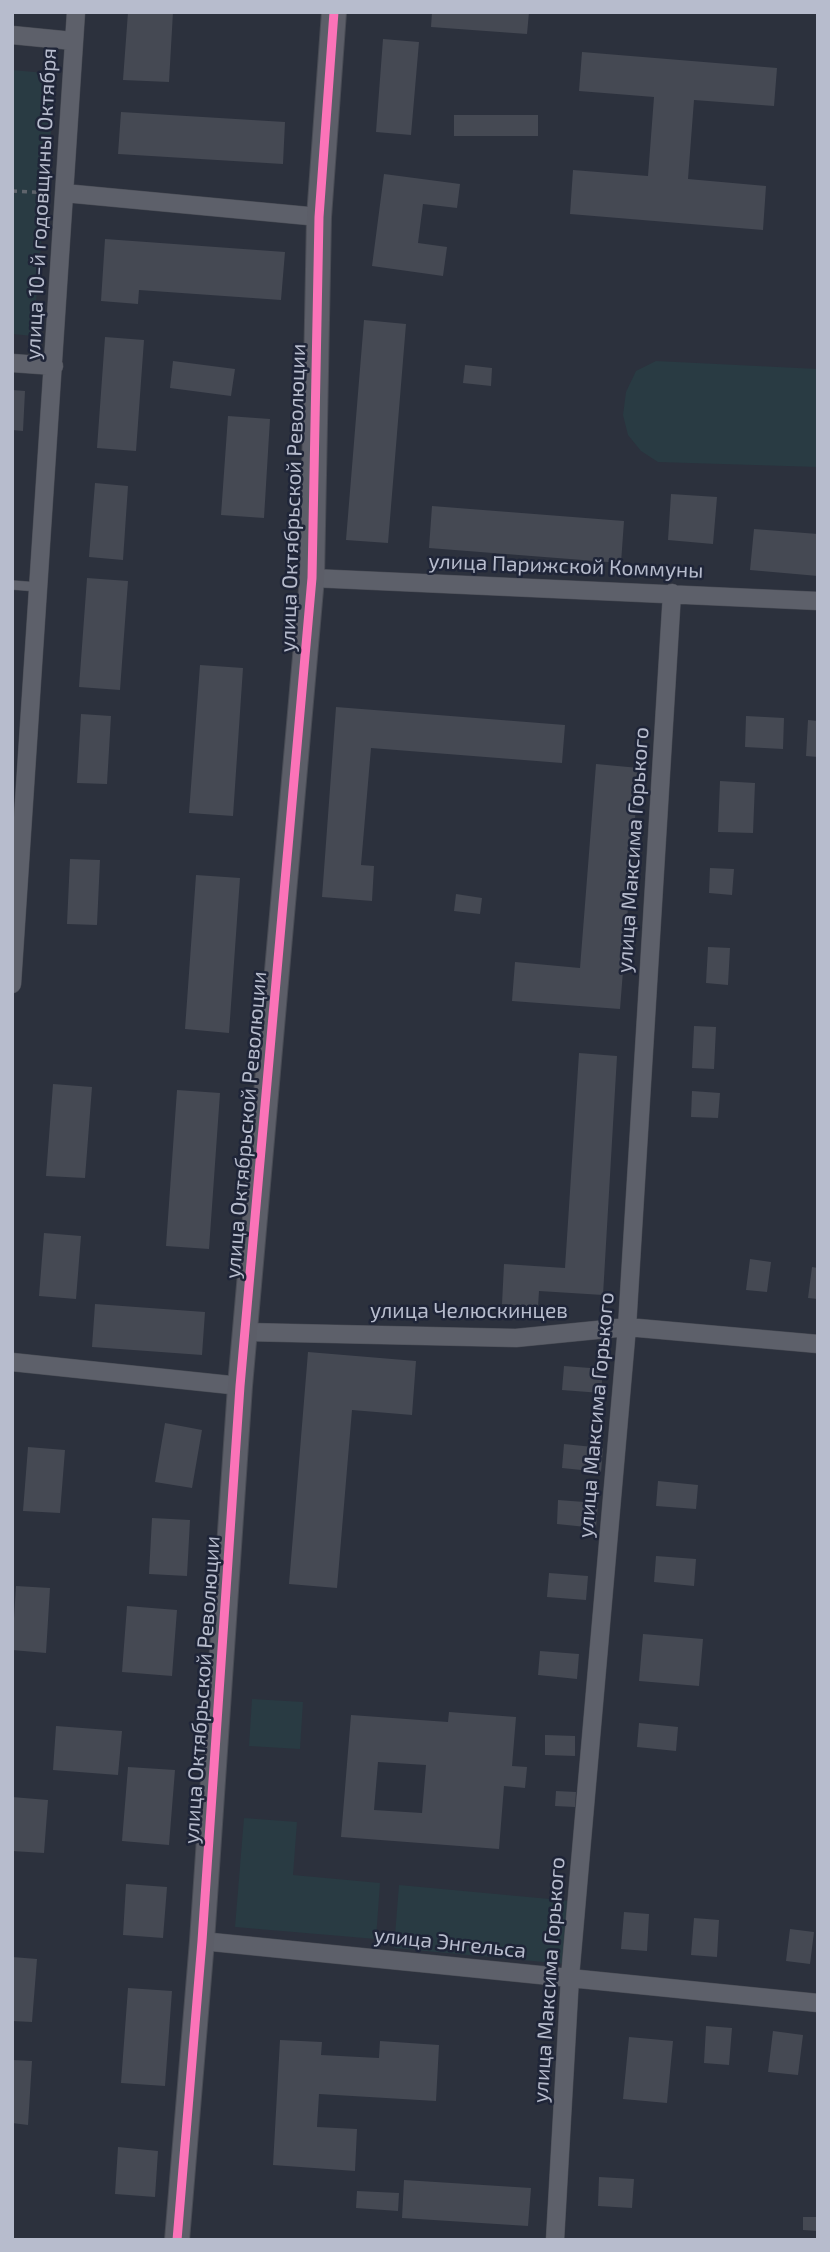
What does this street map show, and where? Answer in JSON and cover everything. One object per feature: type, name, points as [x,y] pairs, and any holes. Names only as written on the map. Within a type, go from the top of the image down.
[{"type":"street","name":"улица 10-й годовщины Октября","points":[[12,984],[19,794],[39,587],[76,12]]},
{"type":"street","name":"улица Октябрьской Революции","points":[[177,2240],[202,1941],[240,1386],[312,578],[318,217],[334,12]]},
{"type":"street","points":[[12,35],[73,41]]},
{"type":"street","points":[[64,193],[318,217]]},
{"type":"street","points":[[12,363],[54,366]]},
{"type":"street","name":"улица Парижской Коммуны","points":[[312,578],[818,601]]},
{"type":"street","name":"улица Максима Горького","points":[[555,2240],[570,1977],[626,1327],[672,593]]},
{"type":"street","name":"улица Челюскинцев","points":[[246,1332],[516,1338],[626,1327],[818,1344]]},
{"type":"street","points":[[12,1362],[240,1386]]},
{"type":"street","name":"улица Энгельса","points":[[202,1941],[818,2003]]},
{"type":"lane","points":[[12,585],[39,587]]},
{"type":"path","points":[[12,191],[64,193]]},
{"type":"shaded area","points":[[12,70],[56,74],[33,336],[12,334]]},
{"type":"shaded area","points":[[656,361],[818,369],[818,467],[658,462],[641,451],[628,435],[623,415],[626,392],[636,371]]},
{"type":"shaded area","points":[[252,1699],[303,1702],[300,1749],[249,1746]]},
{"type":"shaded area","points":[[244,1818],[297,1822],[293,1875],[380,1883],[376,1939],[235,1927]]},
{"type":"shaded area","points":[[399,1885],[571,1901],[565,1964],[394,1948]]},
{"type":"building","points":[[128,12],[173,12],[169,82],[123,80]]},
{"type":"building","points":[[432,12],[529,12],[527,34],[431,27]]},
{"type":"building","points":[[383,39],[419,42],[411,135],[376,132]]},
{"type":"building","points":[[582,52],[777,68],[774,106],[694,100],[688,179],[766,186],[763,230],[570,214],[573,170],[648,176],[654,97],[579,91]]},
{"type":"building","points":[[121,112],[285,122],[283,164],[118,154]]},
{"type":"building","points":[[454,115],[538,115],[538,136],[454,136]]},
{"type":"building","points":[[384,174],[460,184],[457,208],[423,204],[418,243],[447,247],[443,276],[372,266]]},
{"type":"building","points":[[105,239],[285,252],[281,300],[139,290],[138,304],[101,301]]},
{"type":"building","points":[[364,320],[406,324],[388,543],[346,540]]},
{"type":"building","points":[[105,337],[144,340],[136,451],[97,448]]},
{"type":"building","points":[[173,361],[235,369],[231,396],[170,388]]},
{"type":"building","points":[[465,365],[492,368],[491,386],[463,383]]},
{"type":"building","points":[[12,390],[25,391],[23,431],[12,430]]},
{"type":"building","points":[[228,416],[270,419],[264,518],[221,515]]},
{"type":"building","points":[[95,483],[128,486],[123,560],[89,557]]},
{"type":"building","points":[[671,494],[717,497],[713,544],[668,540]]},
{"type":"building","points":[[432,506],[624,521],[621,563],[429,548]]},
{"type":"building","points":[[754,529],[818,534],[818,576],[750,570]]},
{"type":"building","points":[[87,578],[128,581],[120,690],[79,687]]},
{"type":"building","points":[[200,665],[243,668],[233,816],[189,813]]},
{"type":"building","points":[[336,707],[565,725],[562,763],[371,748],[361,865],[374,866],[372,901],[322,897]]},
{"type":"building","points":[[81,714],[111,716],[107,784],[77,783]]},
{"type":"building","points":[[746,716],[784,718],[783,749],[745,747]]},
{"type":"building","points":[[808,720],[818,721],[818,757],[806,756]]},
{"type":"building","points":[[596,764],[639,768],[620,1009],[512,1001],[515,962],[580,968]]},
{"type":"building","points":[[720,781],[755,783],[753,833],[718,832]]},
{"type":"building","points":[[70,859],[100,860],[97,925],[67,924]]},
{"type":"building","points":[[710,868],[734,869],[732,895],[709,893]]},
{"type":"building","points":[[196,875],[240,878],[229,1033],[185,1029]]},
{"type":"building","points":[[456,894],[482,898],[480,914],[454,911]]},
{"type":"building","points":[[708,947],[730,948],[728,985],[706,983]]},
{"type":"building","points":[[694,1026],[716,1027],[714,1069],[692,1068]]},
{"type":"building","points":[[579,1053],[617,1056],[603,1295],[539,1291],[538,1307],[502,1304],[504,1264],[565,1268]]},
{"type":"building","points":[[53,1084],[92,1087],[85,1178],[46,1176]]},
{"type":"building","points":[[177,1090],[220,1093],[209,1249],[166,1246]]},
{"type":"building","points":[[692,1091],[720,1093],[718,1118],[691,1117]]},
{"type":"building","points":[[44,1233],[81,1236],[76,1299],[39,1296]]},
{"type":"building","points":[[750,1259],[771,1262],[767,1292],[746,1290]]},
{"type":"building","points":[[812,1267],[818,1268],[818,1299],[808,1298]]},
{"type":"building","points":[[95,1304],[205,1312],[202,1355],[92,1347]]},
{"type":"building","points":[[308,1352],[416,1361],[412,1415],[352,1410],[337,1588],[289,1584]]},
{"type":"building","points":[[564,1366],[603,1369],[601,1393],[562,1390]]},
{"type":"building","points":[[165,1423],[202,1430],[192,1488],[155,1482]]},
{"type":"building","points":[[564,1444],[603,1448],[601,1472],[562,1468]]},
{"type":"building","points":[[28,1447],[65,1450],[60,1513],[23,1511]]},
{"type":"building","points":[[658,1481],[698,1485],[696,1509],[656,1506]]},
{"type":"building","points":[[558,1500],[598,1503],[596,1528],[557,1524]]},
{"type":"building","points":[[152,1518],[190,1520],[187,1576],[149,1574]]},
{"type":"building","points":[[656,1556],[696,1559],[694,1586],[654,1582]]},
{"type":"building","points":[[549,1573],[588,1576],[586,1600],[547,1597]]},
{"type":"building","points":[[16,1586],[50,1588],[46,1653],[12,1650]]},
{"type":"building","points":[[127,1606],[177,1610],[172,1676],[122,1672]]},
{"type":"building","points":[[643,1634],[703,1639],[699,1686],[639,1681]]},
{"type":"building","points":[[540,1651],[579,1654],[577,1679],[538,1675]]},
{"type":"building","points":[[449,1712],[516,1717],[512,1766],[527,1767],[525,1788],[504,1786],[499,1849],[341,1837],[351,1715],[448,1722]],"holes":[[[378,1762],[426,1765],[422,1813],[374,1810]]]},
{"type":"building","points":[[639,1723],[678,1727],[676,1751],[637,1747]]},
{"type":"building","points":[[56,1726],[122,1731],[118,1775],[53,1770]]},
{"type":"building","points":[[545,1735],[575,1736],[575,1756],[545,1755]]},
{"type":"building","points":[[128,1767],[175,1770],[169,1845],[122,1841]]},
{"type":"building","points":[[556,1791],[576,1792],[575,1807],[555,1806]]},
{"type":"building","points":[[12,1797],[48,1800],[44,1853],[12,1851]]},
{"type":"building","points":[[126,1884],[167,1887],[163,1938],[123,1935]]},
{"type":"building","points":[[624,1912],[649,1914],[647,1951],[621,1949]]},
{"type":"building","points":[[694,1918],[719,1920],[717,1957],[691,1955]]},
{"type":"building","points":[[790,1929],[814,1932],[810,1964],[786,1961]]},
{"type":"building","points":[[12,1957],[37,1959],[32,2022],[12,2021]]},
{"type":"building","points":[[128,1988],[172,1991],[165,2086],[121,2083]]},
{"type":"building","points":[[706,2026],[732,2028],[729,2065],[704,2063]]},
{"type":"building","points":[[773,2031],[803,2035],[798,2075],[768,2072]]},
{"type":"building","points":[[629,2037],[673,2041],[667,2103],[623,2099]]},
{"type":"building","points":[[280,2040],[322,2042],[321,2055],[379,2058],[380,2041],[439,2045],[436,2101],[319,2094],[317,2127],[357,2129],[355,2171],[273,2165]]},
{"type":"building","points":[[12,2060],[32,2061],[28,2125],[12,2123]]},
{"type":"building","points":[[118,2147],[158,2151],[155,2197],[115,2194]]},
{"type":"building","points":[[599,2177],[634,2179],[632,2208],[598,2206]]},
{"type":"building","points":[[404,2180],[531,2188],[528,2226],[402,2218]]},
{"type":"building","points":[[357,2191],[399,2193],[398,2211],[356,2208]]},
{"type":"building","points":[[803,2217],[818,2217],[818,2231],[803,2230]]},
{"type":"cycle path","points":[[177,2240],[202,1941],[240,1386],[312,578],[319,217],[334,12]]}]
